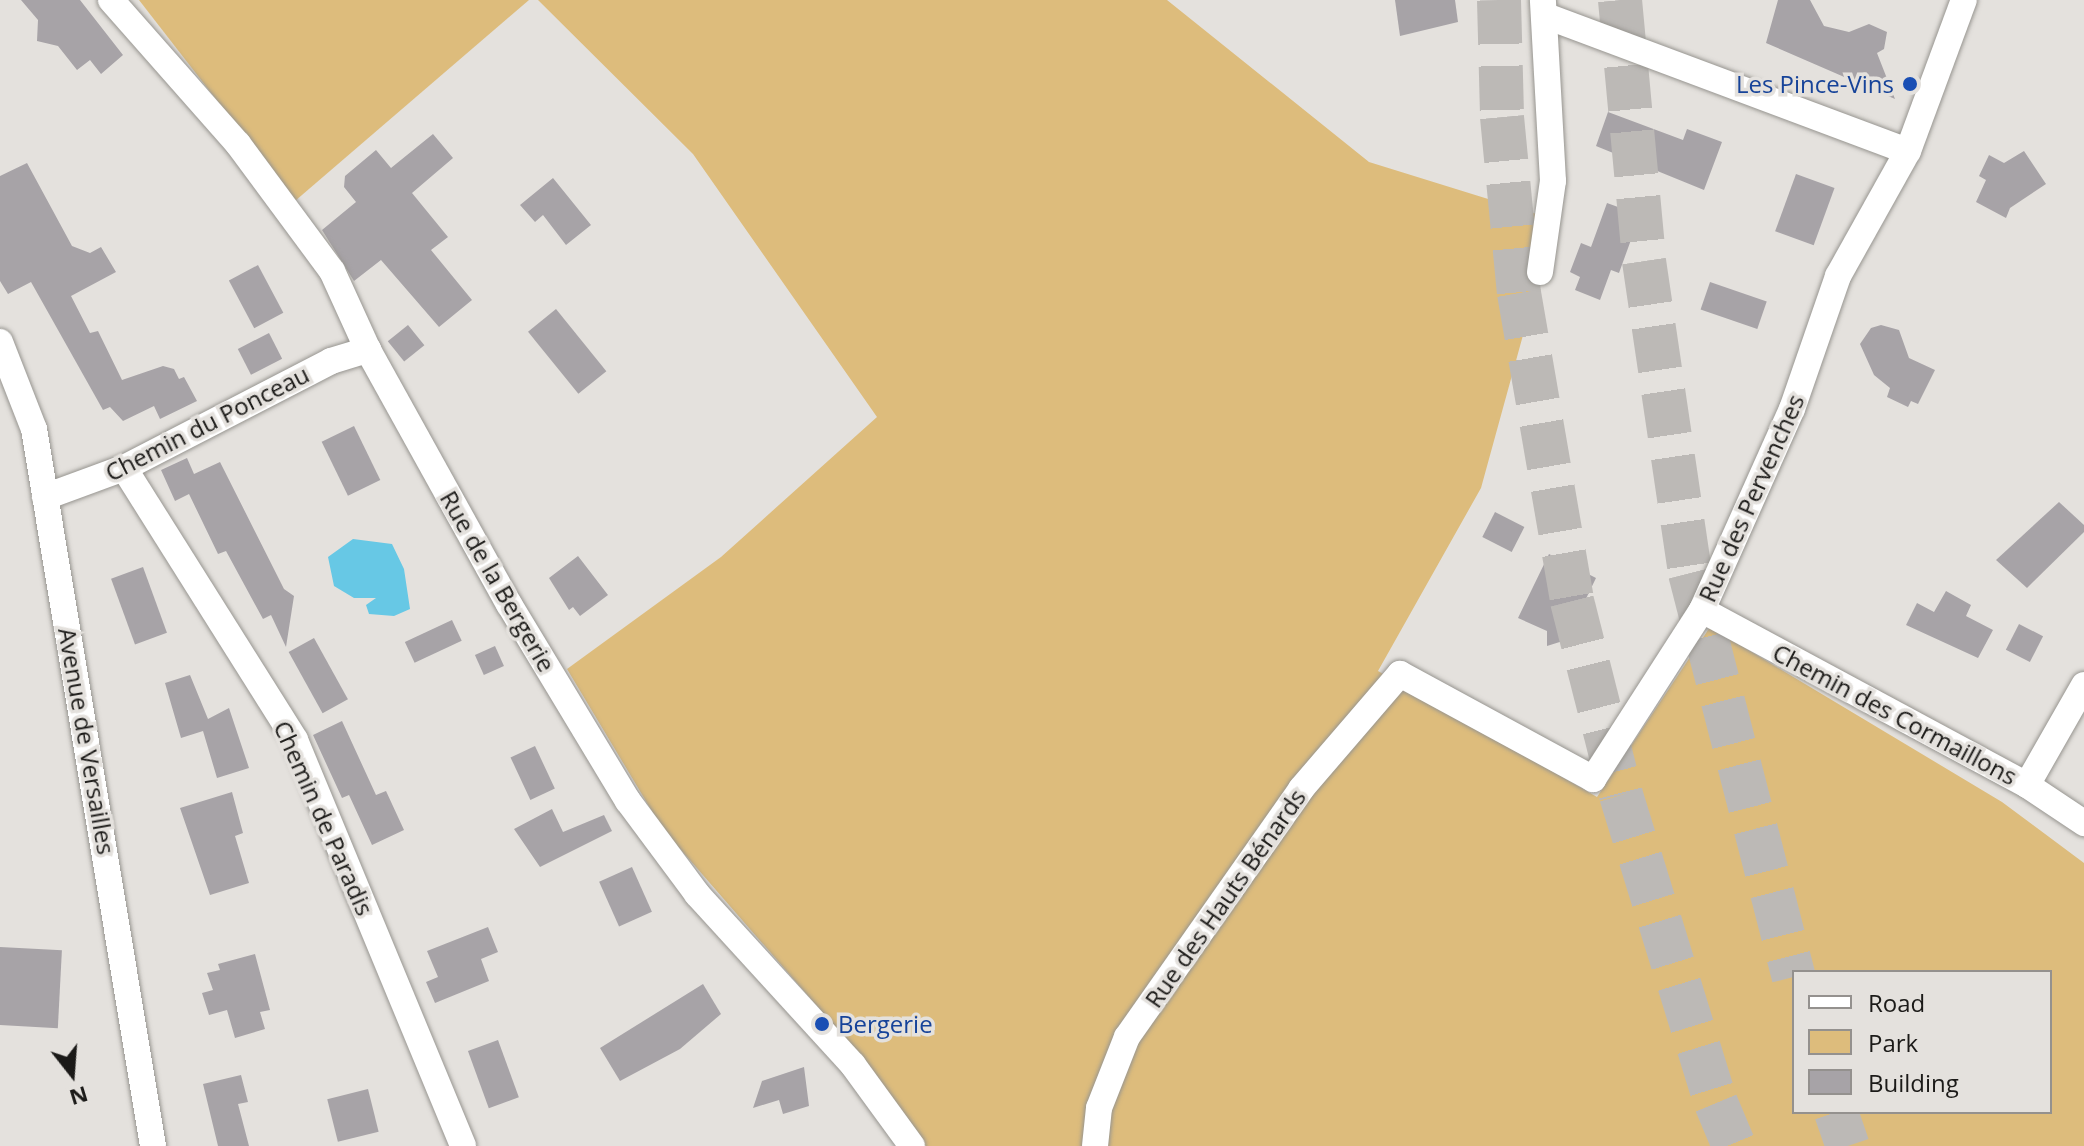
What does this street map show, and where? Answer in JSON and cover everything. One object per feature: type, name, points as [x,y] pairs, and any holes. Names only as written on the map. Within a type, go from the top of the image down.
[{"type":"street","name":"Rue de la Bergerie","points":[[111,0],[238,144],[323,258],[368,350],[509,604],[628,801],[697,894],[853,1065],[912,1146]]},
{"type":"street","name":"Rue des Pervenches","points":[[1400,674],[1593,779],[1702,610],[1792,409],[1838,276],[1908,151],[1964,0]]},
{"type":"street","points":[[1540,272],[1553,181],[1544,8],[1908,151]]},
{"type":"street","name":"Avenue de Versailles","points":[[0,342],[34,429],[153,1146]]},
{"type":"street","name":"Chemin du Ponceau","points":[[45,497],[124,468],[331,361],[368,350]]},
{"type":"street","name":"Chemin de Paradis","points":[[124,468],[295,740],[463,1146]]},
{"type":"street","name":"Chemin des Cormaillons","points":[[1702,610],[2027,785],[2084,823]]},
{"type":"street","name":"Rue des Hauts Bénards","points":[[1095,1146],[1099,1108],[1127,1037],[1301,789],[1400,674]]},
{"type":"street","points":[[2027,785],[2084,685]]},
{"type":"green space","points":[[139,0],[529,0],[295,201]]},
{"type":"green space","points":[[538,0],[1167,0],[1369,162],[1543,216],[1534,295],[1481,488],[1378,671],[1597,797],[1710,627],[2002,802],[2084,863],[2084,1146],[925,1146],[857,1052],[662,828],[567,669],[721,557],[877,417],[693,154]]},
{"type":"water","points":[[353,539],[392,544],[404,569],[410,609],[394,616],[369,614],[366,605],[376,598],[354,598],[334,586],[328,557]]},
{"type":"building","points":[[21,0],[80,0],[123,55],[101,74],[90,60],[77,70],[58,46],[37,41],[38,20]]},
{"type":"building","points":[[1395,0],[1455,0],[1458,22],[1400,36]]},
{"type":"building","points":[[1778,0],[1810,0],[1824,26],[1849,32],[1869,24],[1887,32],[1884,49],[1877,53],[1895,99],[1766,43]]},
{"type":"building","points":[[1608,112],[1683,140],[1687,129],[1722,142],[1704,190],[1596,146]]},
{"type":"building","points":[[433,134],[453,158],[412,193],[448,237],[431,250],[472,300],[439,327],[381,260],[354,281],[322,230],[356,202],[344,187],[345,176],[376,150],[391,168]]},
{"type":"building","points":[[2024,151],[2046,184],[2010,208],[2006,218],[1976,202],[1986,180],[1979,176],[1989,155],[2004,163]]},
{"type":"building","points":[[27,163],[72,246],[90,253],[101,247],[116,272],[71,296],[90,333],[98,331],[122,380],[163,366],[174,369],[179,379],[184,377],[197,401],[160,419],[154,406],[123,421],[110,407],[103,410],[31,282],[8,294],[0,281],[0,176]]},
{"type":"building","points":[[1796,174],[1835,188],[1814,245],[1775,231]]},
{"type":"building","points":[[553,178],[591,225],[566,245],[543,215],[535,222],[520,205]]},
{"type":"building","points":[[1607,203],[1640,215],[1619,273],[1611,270],[1600,300],[1575,290],[1580,277],[1570,272],[1581,243],[1591,247]]},
{"type":"building","points":[[258,265],[283,313],[254,328],[229,280]]},
{"type":"building","points":[[1710,282],[1767,302],[1757,329],[1701,309]]},
{"type":"building","points":[[556,309],[606,371],[578,394],[528,332]]},
{"type":"building","points":[[408,325],[424,345],[404,362],[388,341]]},
{"type":"building","points":[[1881,325],[1899,330],[1909,358],[1935,370],[1918,404],[1911,401],[1908,407],[1887,397],[1890,388],[1874,375],[1860,344],[1871,328]]},
{"type":"building","points":[[269,333],[282,359],[251,375],[238,349]]},
{"type":"building","points":[[354,426],[380,480],[348,496],[322,442]]},
{"type":"building","points":[[187,458],[194,474],[220,462],[284,589],[294,596],[286,647],[271,615],[263,619],[226,551],[218,554],[189,494],[175,501],[161,470]]},
{"type":"building","points":[[2059,502],[2084,525],[2084,532],[2027,588],[1996,560]]},
{"type":"building","points":[[1495,512],[1524,527],[1512,552],[1482,537]]},
{"type":"building","points":[[1549,554],[1596,578],[1566,640],[1547,646],[1547,631],[1518,618]]},
{"type":"building","points":[[578,556],[608,595],[580,616],[573,607],[569,610],[549,578]]},
{"type":"building","points":[[143,567],[167,633],[135,644],[111,579]]},
{"type":"building","points":[[1946,591],[1971,605],[1966,616],[1993,630],[1978,658],[1906,625],[1917,603],[1934,612]]},
{"type":"building","points":[[452,620],[462,641],[415,663],[405,642]]},
{"type":"building","points":[[2019,624],[2043,636],[2030,662],[2006,650]]},
{"type":"building","points":[[314,638],[348,699],[323,713],[289,652]]},
{"type":"building","points":[[495,646],[504,666],[484,675],[475,655]]},
{"type":"building","points":[[190,675],[208,719],[229,708],[249,768],[217,778],[203,731],[181,738],[165,683]]},
{"type":"building","points":[[342,721],[376,795],[386,791],[404,830],[372,845],[349,795],[342,798],[313,735]]},
{"type":"building","points":[[535,746],[555,789],[530,800],[511,757]]},
{"type":"building","points":[[232,792],[243,833],[235,836],[249,883],[210,895],[180,808]]},
{"type":"building","points":[[552,809],[563,832],[604,815],[612,831],[540,867],[514,829]]},
{"type":"building","points":[[632,867],[652,912],[619,926],[599,882]]},
{"type":"building","points":[[488,927],[498,952],[481,959],[489,981],[435,1003],[426,982],[438,977],[427,951]]},
{"type":"building","points":[[0,947],[62,950],[58,1028],[0,1025]]},
{"type":"building","points":[[255,954],[270,1010],[260,1012],[265,1029],[235,1038],[227,1010],[209,1015],[202,993],[213,990],[207,973],[220,970],[218,964]]},
{"type":"building","points":[[703,984],[721,1014],[680,1049],[620,1081],[600,1048]]},
{"type":"building","points":[[498,1040],[519,1097],[489,1108],[468,1051]]},
{"type":"building","points":[[804,1067],[809,1106],[783,1114],[779,1100],[753,1108],[762,1081]]},
{"type":"building","points":[[241,1075],[248,1102],[238,1104],[249,1146],[218,1146],[203,1084]]},
{"type":"building","points":[[368,1089],[379,1132],[338,1142],[327,1099]]},
{"type":"tunnel","points":[[1499,0],[1502,117],[1519,293],[1572,601],[1621,795],[1716,1103],[1734,1146]]},
{"type":"tunnel","points":[[1620,0],[1644,261],[1690,573],[1792,970]]},
{"type":"tunnel","points":[[1837,1114],[1848,1146]]},
{"type":"place","name":"Les Pince-Vins","points":[[1910,84]]},
{"type":"place","name":"Bergerie","points":[[822,1024]]}]
